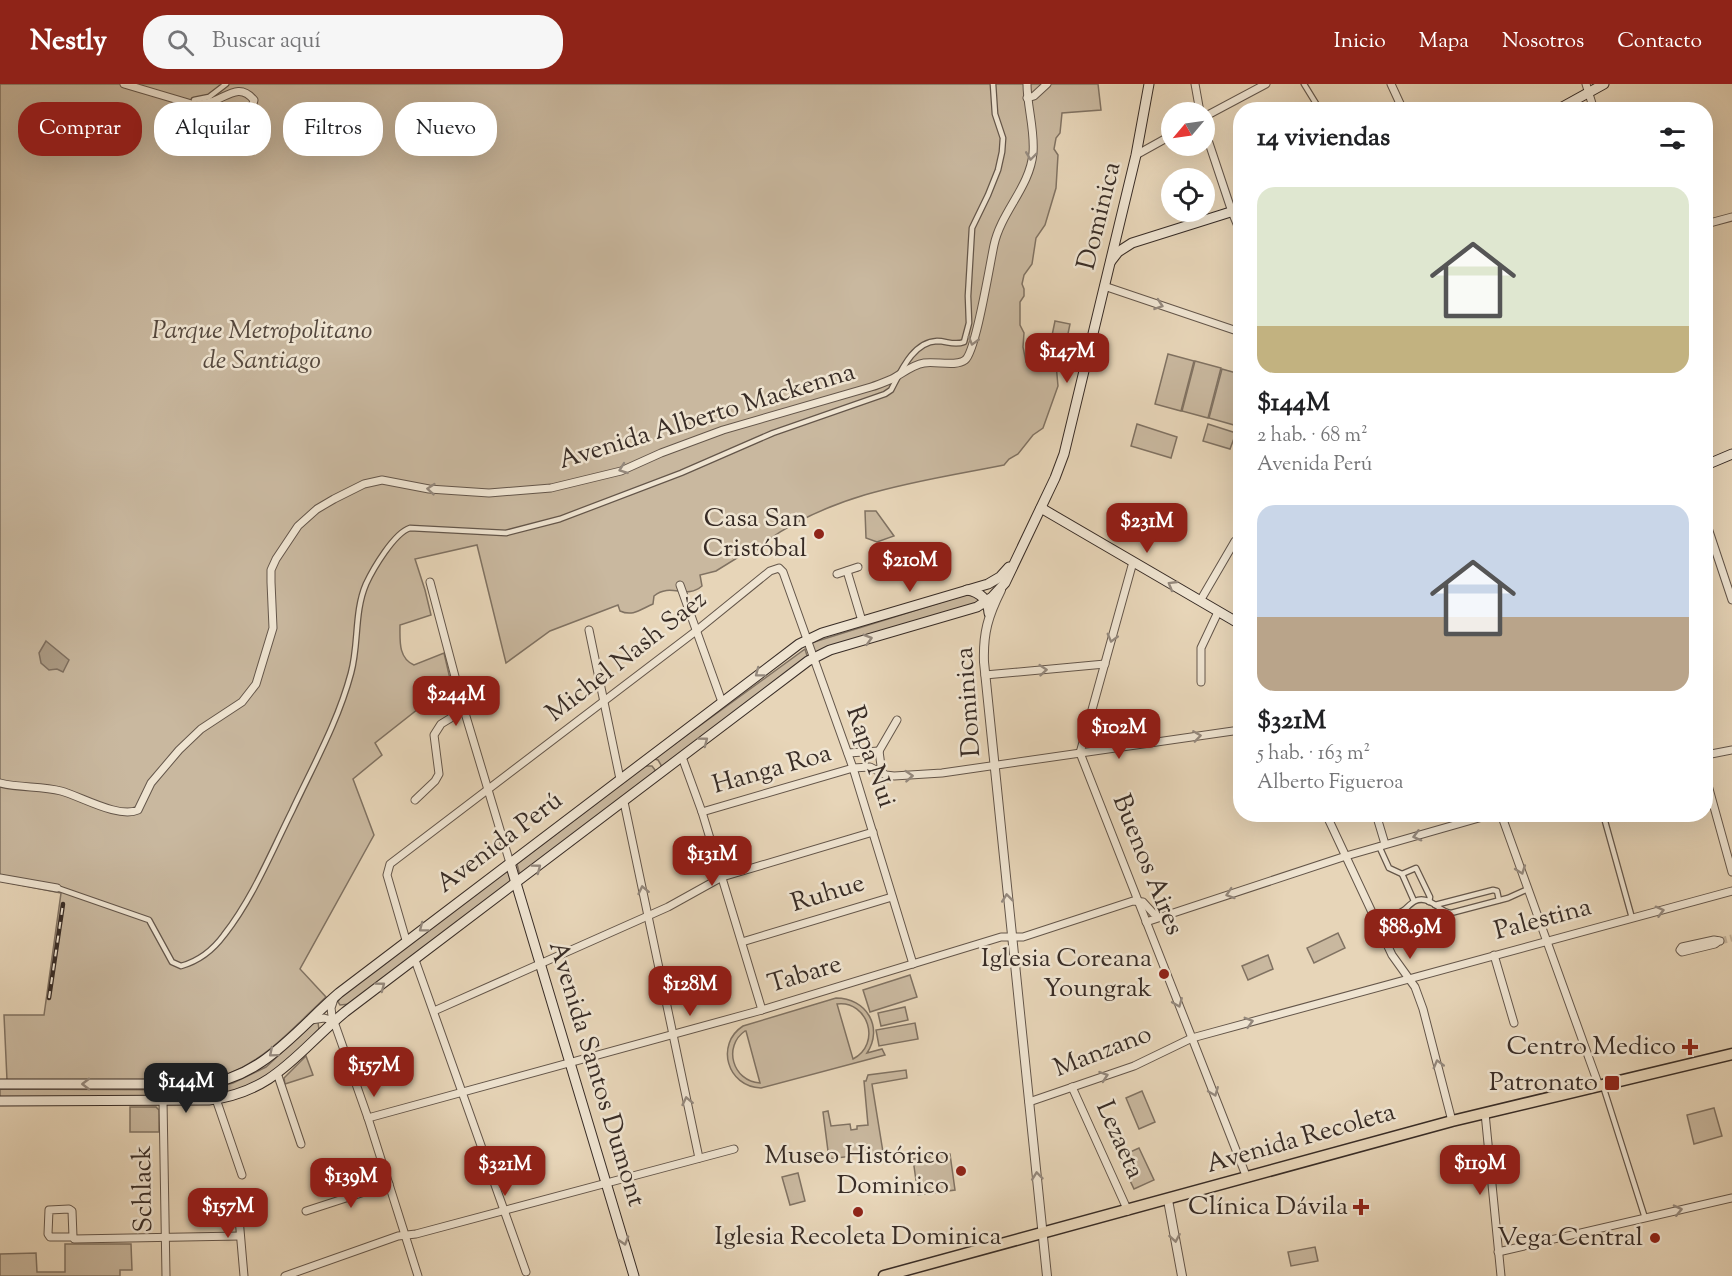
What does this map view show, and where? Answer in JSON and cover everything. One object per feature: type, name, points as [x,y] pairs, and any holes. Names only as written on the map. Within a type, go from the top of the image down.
[{"type":"main road","name":"Dominica","points":[[1002,587],[1041,508],[1067,443],[1108,265],[1137,155],[1149,84]]},
{"type":"main road","points":[[1568,102],[1588,88],[1604,84]]},
{"type":"main road","points":[[1108,265],[1118,252],[1132,243],[1233,212]]},
{"type":"main road","points":[[1117,230],[1121,241],[1132,243]]},
{"type":"main road","points":[[1713,462],[1732,454]]},
{"type":"main road","points":[[1041,508],[1233,620]]},
{"type":"main road","name":"Avenida Perú","points":[[0,1084],[202,1084],[220,1082],[238,1076],[262,1062],[335,996],[406,940],[807,639],[992,582],[1004,574],[1012,563]]},
{"type":"main road","name":"Avenida Perú","points":[[0,1101],[216,1099],[249,1090],[278,1074],[334,1021],[814,658],[830,650],[976,607],[987,601],[1002,587]]},
{"type":"main road","points":[[966,590],[979,593],[987,601],[989,613]]},
{"type":"main road","points":[[645,760],[654,761],[657,764],[659,768],[657,776]]},
{"type":"main road","name":"Avenida Santos Dumont","points":[[510,863],[634,1276]]},
{"type":"main road","name":"Avenida Recoleta","points":[[884,1276],[1452,1121],[1732,1054]]},
{"type":"street","points":[[124,84],[190,102]]},
{"type":"street","points":[[196,102],[209,97],[226,84]]},
{"type":"street","points":[[0,878],[57,888],[149,920],[172,962],[181,966],[193,963],[207,953],[224,935],[249,895],[329,735],[351,672],[360,601],[365,585],[399,534],[410,528],[506,533],[560,519],[681,473],[773,433],[885,394],[891,390],[898,375],[916,350],[925,342],[940,341],[957,345],[964,342],[969,323],[968,296],[972,228],[995,178],[1002,152],[1003,138],[995,114],[993,84]]},
{"type":"street","name":"Avenida Alberto Mackenna","points":[[0,783],[61,791],[88,802],[125,812],[138,810],[152,783],[178,750],[201,729],[234,709],[256,684],[271,638],[273,614],[271,570],[294,531],[306,518],[363,483],[382,480],[429,489],[489,493],[562,485],[623,470],[723,430],[871,387],[921,363],[935,361],[959,363],[968,357],[988,284],[996,238],[1030,166],[1033,152],[1027,84]]},
{"type":"street","points":[[1028,98],[1034,96],[1047,84]]},
{"type":"street","points":[[1195,84],[1198,102]]},
{"type":"street","points":[[1215,111],[1266,84]]},
{"type":"street","points":[[1304,84],[1315,102]]},
{"type":"street","points":[[1391,84],[1399,102]]},
{"type":"street","points":[[204,102],[214,101],[232,89],[242,88],[251,93],[253,102]]},
{"type":"street","points":[[220,102],[221,97]]},
{"type":"street","points":[[1137,155],[1161,141]]},
{"type":"street","points":[[1215,156],[1233,203]]},
{"type":"street","points":[[1713,222],[1732,217]]},
{"type":"street","points":[[1104,286],[1233,330]]},
{"type":"street","points":[[1200,601],[1233,543]]},
{"type":"street","points":[[1713,543],[1732,600]]},
{"type":"street","points":[[1080,753],[1133,562]]},
{"type":"street","points":[[837,574],[858,567]]},
{"type":"street","name":"Michel Nash Saéz","points":[[406,940],[387,868],[391,863],[696,631],[770,571],[779,568]]},
{"type":"street","name":"Rapa Nui","points":[[779,568],[783,572],[848,753],[913,964]]},
{"type":"street","points":[[847,571],[862,621]]},
{"type":"street","points":[[430,582],[464,710],[510,863]]},
{"type":"street","points":[[680,585],[722,702]]},
{"type":"street","name":"Dominica","points":[[1002,587],[989,613],[984,643],[985,675],[1047,1276]]},
{"type":"street","points":[[1201,682],[1201,648],[1218,612]]},
{"type":"street","points":[[589,630],[620,779]]},
{"type":"street","points":[[985,675],[1105,664]]},
{"type":"street","points":[[415,800],[435,781],[439,774],[434,735],[441,724],[464,710]]},
{"type":"street","points":[[882,773],[879,751],[897,720]]},
{"type":"street","points":[[853,768],[870,767],[882,773],[898,776],[942,773],[1233,731]]},
{"type":"street","points":[[1713,754],[1732,750]]},
{"type":"street","name":"Hanga Roa","points":[[848,753],[879,751]]},
{"type":"street","name":"Buenos Aires","points":[[1080,753],[1247,1178]]},
{"type":"street","points":[[682,757],[702,812],[762,1010]]},
{"type":"street","name":"Hanga Roa","points":[[702,812],[853,768]]},
{"type":"street","points":[[624,802],[699,1158]]},
{"type":"street","points":[[1713,803],[1732,872]]},
{"type":"street","points":[[1330,822],[1395,961],[1417,991],[1452,1121]]},
{"type":"street","points":[[1378,822],[1389,868],[1402,874],[1414,901]]},
{"type":"street","points":[[1146,922],[1346,856],[1464,822]]},
{"type":"street","points":[[1505,822],[1601,1085],[1645,1218]]},
{"type":"street","points":[[1605,822],[1632,918]]},
{"type":"street","points":[[434,1011],[648,916],[690,896],[722,877],[873,832]]},
{"type":"street","points":[[1402,874],[1416,868],[1430,897],[1429,902]]},
{"type":"street","points":[[1377,922],[1404,909],[1414,901],[1435,904],[1449,913],[1499,900],[1528,889]]},
{"type":"street","points":[[1435,904],[1493,890],[1497,891],[1499,900]]},
{"type":"street","name":"Palestina","points":[[1192,1038],[1732,891]]},
{"type":"street","name":"Ruhue","points":[[742,942],[892,897]]},
{"type":"street","points":[[1138,900],[1160,917]]},
{"type":"street","name":"Tabare","points":[[368,1118],[762,1010],[1001,937],[1023,937],[1138,900]]},
{"type":"street","points":[[1494,955],[1514,1023]]},
{"type":"street","points":[[416,960],[526,1272]]},
{"type":"street","points":[[335,996],[331,1012],[368,1118],[418,1276]]},
{"type":"street","points":[[310,1021],[324,1018],[334,1021]]},
{"type":"street","name":"Manzano","points":[[1029,1102],[1134,1066],[1192,1038]]},
{"type":"street","points":[[278,1074],[301,1144]]},
{"type":"street","name":"Lezaeta","points":[[1072,1087],[1128,1210]]},
{"type":"street","points":[[216,1099],[243,1175]]},
{"type":"street","name":"Schlack","points":[[164,1100],[166,1276]]},
{"type":"street","points":[[1485,1113],[1501,1276]]},
{"type":"street","points":[[285,1276],[394,1237],[734,1149]]},
{"type":"street","points":[[306,1212],[389,1184]]},
{"type":"street","points":[[237,1195],[244,1276]]},
{"type":"street","points":[[1498,1252],[1732,1198]]},
{"type":"street","points":[[1168,1200],[1182,1276]]},
{"type":"street","points":[[73,1237],[72,1210],[49,1210],[49,1236],[73,1237],[74,1239],[240,1236]]},
{"type":"green space","name":"Parque Metropolitano de Santiago","points":[[0,84],[1098,84],[1101,110],[1062,113],[1060,133],[1056,138],[1054,149],[1058,155],[1056,188],[1045,225],[1036,238],[1032,264],[1024,275],[1022,284],[1024,296],[1020,302],[1020,325],[1024,333],[1023,347],[1026,362],[1037,363],[1041,351],[1053,357],[1058,386],[1043,428],[1033,435],[1018,454],[1004,465],[882,490],[823,510],[795,523],[768,540],[755,552],[745,553],[716,571],[700,575],[702,586],[696,590],[690,592],[666,590],[654,596],[653,604],[637,612],[625,613],[620,611],[618,605],[550,631],[506,663],[477,545],[415,559],[431,615],[400,625],[401,648],[405,658],[414,665],[444,653],[451,683],[375,743],[382,755],[353,779],[374,835],[300,969],[326,997],[256,1060],[225,1075],[201,1081],[7,1080],[4,1015],[44,1015],[61,893],[0,881]]},
{"type":"green space","points":[[1055,321],[1070,324],[1064,353],[1049,350]]},
{"type":"green space","points":[[1168,354],[1194,361],[1181,411],[1155,404]]},
{"type":"green space","points":[[1195,361],[1221,368],[1208,418],[1182,411]]},
{"type":"green space","points":[[1222,369],[1233,372],[1233,425],[1209,418]]},
{"type":"green space","points":[[1137,424],[1177,437],[1171,458],[1131,446]]},
{"type":"green space","points":[[1208,424],[1233,432],[1230,449],[1203,441]]},
{"type":"green space","points":[[865,511],[876,511],[894,536],[877,542],[866,538]]},
{"type":"green space","points":[[971,593],[982,601],[815,654],[811,643]]},
{"type":"green space","points":[[805,649],[808,659],[661,770],[658,760],[654,759]]},
{"type":"green space","points":[[645,766],[652,766],[655,770],[653,777],[520,876],[517,864]]},
{"type":"green space","points":[[509,869],[512,882],[350,1004],[340,1005],[338,1002],[341,996]]},
{"type":"green space","points":[[1338,933],[1345,948],[1314,963],[1307,948]]},
{"type":"green space","points":[[1268,955],[1273,969],[1248,980],[1242,966]]},
{"type":"green space","points":[[910,975],[917,997],[870,1012],[863,990]]},
{"type":"green space","points":[[836,998],[847,999],[863,1009],[873,1024],[872,1043],[867,1053],[882,1049],[885,1055],[761,1088],[749,1086],[733,1073],[727,1053],[734,1034],[743,1026]],"holes":[[[837,1004],[857,1009],[868,1024],[867,1044],[862,1052],[853,1059]],[[746,1031],[760,1083],[750,1081],[743,1076],[737,1070],[734,1062],[734,1045]]]},
{"type":"green space","points":[[905,1007],[908,1020],[881,1026],[878,1013]]},
{"type":"green space","points":[[318,1022],[319,1030],[297,1053],[257,1084],[214,1097],[0,1098],[0,1089],[204,1090],[233,1083],[266,1067],[313,1023]]},
{"type":"green space","points":[[915,1023],[918,1039],[879,1046],[876,1030]]},
{"type":"green space","points":[[306,1056],[313,1075],[285,1084],[284,1078]]},
{"type":"green space","points":[[906,1070],[907,1078],[872,1084],[883,1152],[829,1159],[823,1112],[828,1111],[831,1126],[850,1124],[851,1130],[857,1129],[857,1126],[868,1125],[864,1081],[868,1075]]},
{"type":"green space","points":[[1142,1091],[1155,1122],[1139,1129],[1126,1098]]},
{"type":"green space","points":[[130,1107],[156,1107],[159,1110],[159,1132],[130,1132]]},
{"type":"green space","points":[[1714,1108],[1722,1136],[1694,1144],[1687,1115]]},
{"type":"green space","points":[[1139,1148],[1154,1180],[1134,1189],[1119,1157]]},
{"type":"green space","points":[[950,1154],[955,1190],[918,1195],[913,1159]]},
{"type":"green space","points":[[798,1173],[805,1201],[790,1205],[782,1177]]},
{"type":"green space","points":[[65,1244],[131,1244],[132,1270],[120,1270],[120,1276],[0,1276],[0,1254],[36,1253],[37,1272],[65,1272]]},
{"type":"green space","points":[[1315,1247],[1318,1261],[1291,1266],[1288,1252]]},
{"type":"shaded area","points":[[46,641],[69,660],[63,672],[57,669],[49,670],[41,663],[39,653]]},
{"type":"tunnel","points":[[1720,941],[1732,938]]},
{"type":"railway","points":[[49,998],[63,904]]},
{"type":"place","name":"Casa San Cristóbal","points":[[819,534]]},
{"type":"place","name":"Iglesia Coreana Youngrak","points":[[1164,974]]},
{"type":"place","name":"Centro Medico","points":[[1690,1047]]},
{"type":"place","name":"Patronato","points":[[1612,1083]]},
{"type":"place","name":"Museo Histórico Dominico","points":[[961,1171]]},
{"type":"place","name":"Clínica Dávila","points":[[1361,1207]]},
{"type":"place","name":"Iglesia Recoleta Dominica","points":[[858,1212]]},
{"type":"place","name":"Vega Central","points":[[1655,1238]]}]
